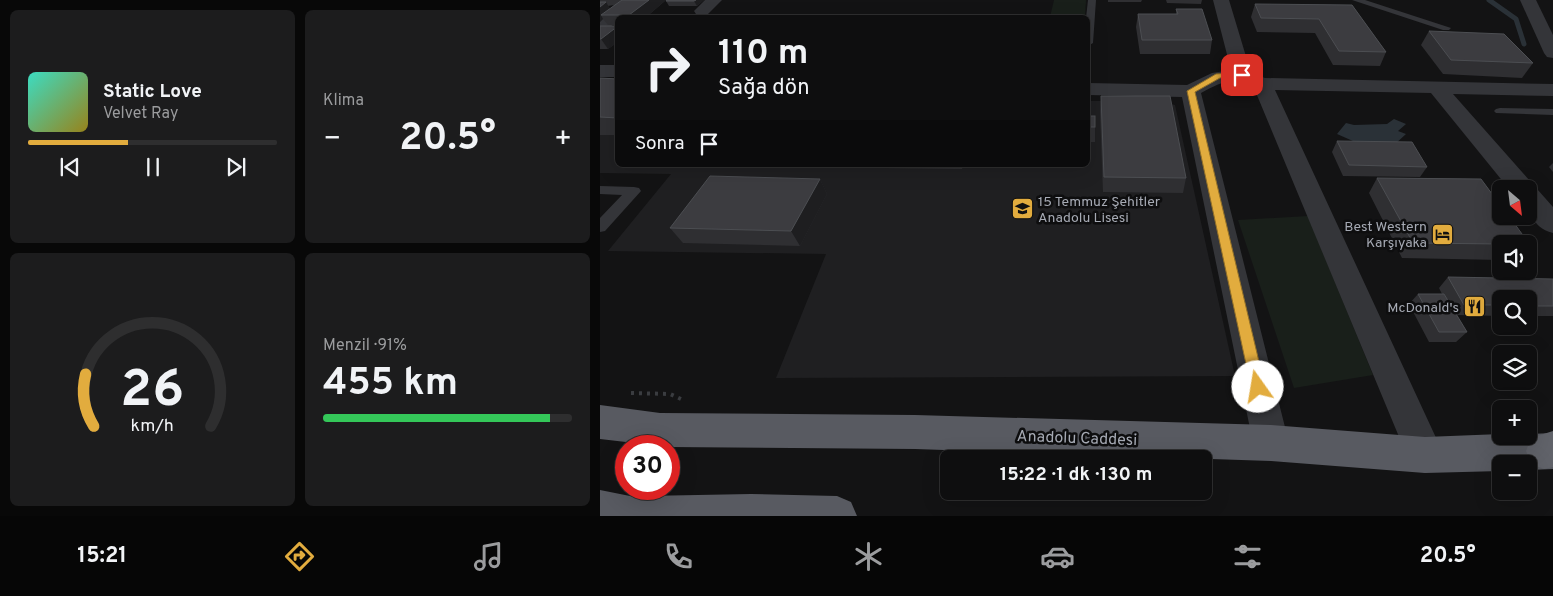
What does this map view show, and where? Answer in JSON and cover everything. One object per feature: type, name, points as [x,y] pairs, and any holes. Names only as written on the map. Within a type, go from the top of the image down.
[{"type":"highway","name":"Anadolu Caddesi","points":[[600,422],[660,430],[915,432],[1271,443],[1425,454],[1550,450]]},
{"type":"highway","points":[[600,510],[635,516]]},
{"type":"highway","points":[[644,516],[838,516]]},
{"type":"street","points":[[600,26],[635,0]]},
{"type":"street","points":[[1221,0],[1252,79],[1425,454]]},
{"type":"street","points":[[1528,0],[1553,53]]},
{"type":"street","points":[[600,71],[615,71]]},
{"type":"street","points":[[1090,89],[1191,91],[1218,76],[1437,88],[1553,90]]},
{"type":"street","points":[[1437,88],[1515,180]]},
{"type":"street","points":[[1191,91],[1271,443]]},
{"type":"street","points":[[1538,206],[1553,224]]},
{"type":"lane","points":[[1090,22],[1092,0]]},
{"type":"lane","points":[[1356,0],[1446,28]]},
{"type":"lane","points":[[1500,111],[1553,112]]},
{"type":"lane","points":[[600,190],[634,191],[600,228]]},
{"type":"path","points":[[626,393],[670,394]]},
{"type":"shaded area","points":[[1054,0],[1086,0],[1085,15],[1050,15]]},
{"type":"shaded area","name":"15 Temmuz Şehitler Anadolu Lisesi","points":[[600,81],[615,81],[615,167],[1090,167],[1090,101],[1160,101],[1175,105],[1235,376],[776,378],[826,254],[608,251],[671,174],[600,173]]},
{"type":"shaded area","points":[[1394,119],[1406,124],[1398,131],[1406,134],[1394,145],[1362,145],[1337,134],[1346,123],[1354,125],[1387,124]]},
{"type":"shaded area","points":[[1308,216],[1373,375],[1294,388],[1238,220]]},
{"type":"building","points":[[622,0],[649,0],[629,15],[601,15]]},
{"type":"building","points":[[667,0],[696,0],[666,1]]},
{"type":"building","points":[[1255,4],[1352,5],[1386,52],[1339,51],[1319,19],[1261,18]]},
{"type":"building","points":[[1176,9],[1202,9],[1212,40],[1142,40],[1138,14],[1178,14]]},
{"type":"building","points":[[600,26],[615,26],[615,28],[600,39]]},
{"type":"building","points":[[1429,31],[1504,34],[1533,63],[1451,60]]},
{"type":"building","points":[[600,78],[615,79],[615,118],[600,117]]},
{"type":"building","points":[[1101,96],[1170,96],[1186,178],[1104,177]]},
{"type":"building","points":[[1090,116],[1095,116],[1095,127],[1090,127]]},
{"type":"building","points":[[1337,141],[1412,142],[1427,167],[1349,165]]},
{"type":"building","points":[[710,176],[820,179],[791,231],[670,228]]},
{"type":"building","points":[[1377,178],[1481,179],[1492,194],[1492,225],[1516,225],[1523,235],[1492,235],[1492,244],[1413,243]]},
{"type":"building","points":[[1448,277],[1492,278],[1492,280],[1553,279],[1553,306],[1537,306],[1537,290],[1492,290],[1492,305],[1464,305]]},
{"type":"building","points":[[1418,294],[1444,294],[1467,332],[1439,332]]},
{"type":"waterway","points":[[1489,0],[1516,19],[1524,44]]},
{"type":"place","name":"15 Temmuz Şehitler Anadolu Lisesi","points":[[1022,209]]},
{"type":"place","name":"Best Western Karşıyaka","points":[[1443,234]]},
{"type":"place","name":"McDonald's","points":[[1475,307]]},
{"type":"route","points":[[1242,75],[1218,76],[1191,91],[1258,387]]}]
